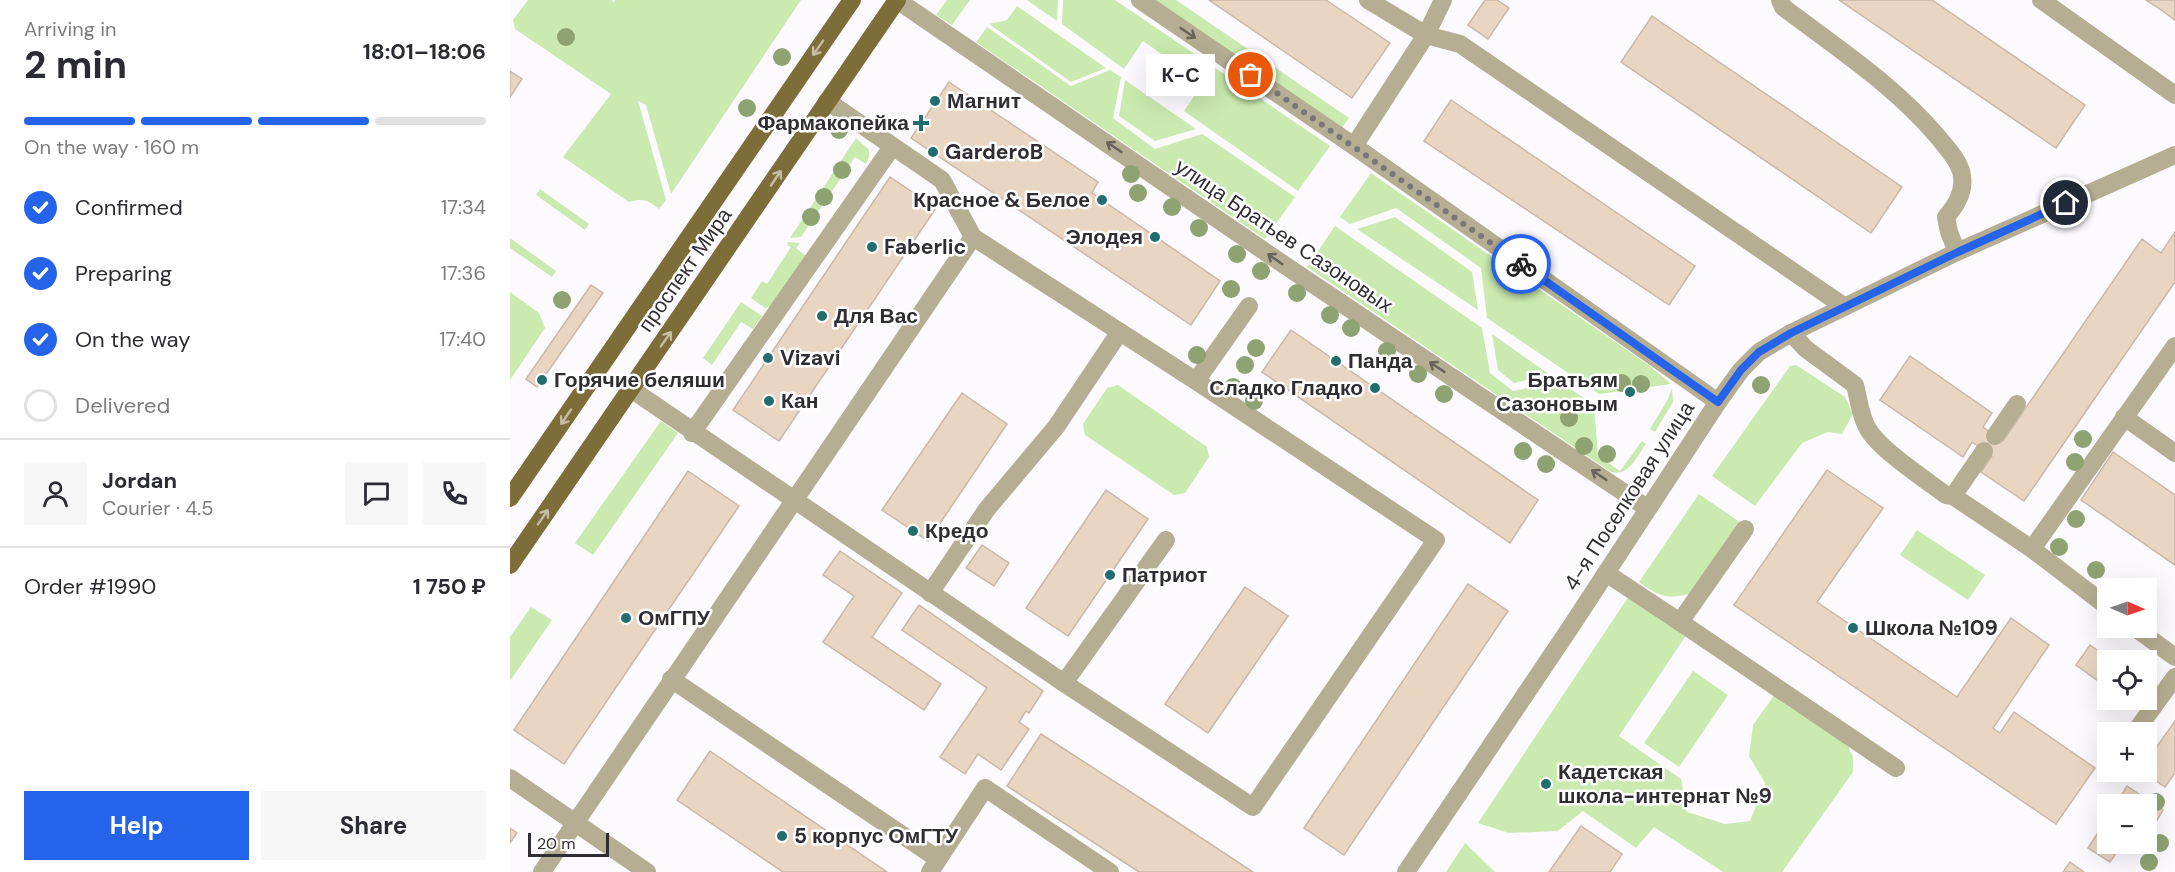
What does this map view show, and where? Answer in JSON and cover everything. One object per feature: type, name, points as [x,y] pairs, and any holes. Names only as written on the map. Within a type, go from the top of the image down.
[{"type":"main road","name":"проспект Мира","points":[[510,498],[852,0]]},
{"type":"main road","name":"проспект Мира","points":[[510,565],[897,0]]},
{"type":"street","name":"улица Братьев Сазоновых","points":[[897,0],[1289,268],[1647,508]]},
{"type":"street","points":[[1140,0],[1718,402]]},
{"type":"street","points":[[1368,0],[1426,35],[1460,44],[1845,307]]},
{"type":"street","points":[[1353,146],[1426,35],[1443,0]]},
{"type":"street","points":[[1780,0],[1783,7],[1897,94],[1951,153],[1961,172],[1962,188],[1957,204],[1946,217],[1949,232],[1958,252]]},
{"type":"street","points":[[2041,0],[2175,95]]},
{"type":"street","points":[[631,389],[692,433],[930,593],[1253,807],[1436,540],[973,237],[942,180],[827,101]]},
{"type":"street","points":[[692,433],[892,147]]},
{"type":"street","name":"4-я Поселковая улица","points":[[1406,872],[1718,402],[1741,370],[1759,352],[1791,333],[1958,252],[2175,155]]},
{"type":"street","points":[[542,872],[577,824],[672,679],[973,237]]},
{"type":"street","points":[[1196,381],[1249,306]]},
{"type":"street","points":[[930,593],[987,509],[1056,427],[1119,333]]},
{"type":"street","points":[[1791,333],[1806,349],[1855,385],[1863,418],[1869,431],[1880,445],[1946,495],[1953,496],[2032,549],[2097,599]]},
{"type":"street","points":[[2032,549],[2175,346]]},
{"type":"street","points":[[1953,496],[2017,404]]},
{"type":"street","points":[[2124,417],[2175,453]]},
{"type":"street","points":[[1680,622],[1745,529]]},
{"type":"street","points":[[1064,683],[1166,540]]},
{"type":"street","points":[[1606,573],[1896,768]]},
{"type":"street","points":[[2149,638],[2175,657]]},
{"type":"street","points":[[2142,722],[2175,677]]},
{"type":"street","points":[[672,679],[934,866],[985,788],[1110,872]]},
{"type":"street","points":[[510,778],[647,872]]},
{"type":"green space","points":[[528,0],[612,0],[613,3],[615,0],[801,0],[671,194],[646,105],[638,101],[666,200],[659,209],[645,201],[629,202],[563,157],[611,94],[515,29],[513,20]]},
{"type":"green space","points":[[947,0],[970,0],[952,25],[936,15]]},
{"type":"green space","points":[[1027,0],[1058,0],[1057,21]]},
{"type":"green space","points":[[1063,0],[1115,0],[1330,146],[1298,191],[1184,111],[1203,83],[1143,41],[1124,69],[1062,24]]},
{"type":"green space","points":[[1153,0],[1176,0],[1349,118],[1341,129]]},
{"type":"green space","points":[[1017,6],[1106,68],[1071,82],[989,24],[1007,20]]},
{"type":"green space","points":[[987,27],[1071,86],[1110,70],[1121,77],[1113,118],[1155,149],[1202,134],[1295,197],[1265,239],[976,42]]},
{"type":"green space","points":[[1125,80],[1196,129],[1155,141],[1119,116]]},
{"type":"green space","points":[[856,138],[869,150],[866,164],[855,157],[801,237],[790,238]]},
{"type":"green space","points":[[1371,173],[1650,366],[1671,384],[1599,394],[1487,318],[1481,268],[1396,208],[1350,224],[1340,217]]},
{"type":"green space","points":[[540,189],[589,224],[585,230],[536,195]]},
{"type":"green space","points":[[1395,217],[1472,272],[1478,310],[1357,229]]},
{"type":"green space","points":[[1335,226],[1482,328],[1490,373],[1513,391],[1559,381],[1594,405],[1598,456],[1620,471],[1642,441],[1646,444],[1628,469],[1617,473],[1611,472],[1307,267]]},
{"type":"green space","points":[[510,238],[556,271],[552,277],[510,248]]},
{"type":"green space","points":[[788,242],[800,243],[796,248],[806,256],[770,307],[765,308],[751,298],[762,281],[767,284],[791,247],[787,245]]},
{"type":"green space","points":[[510,292],[539,313],[545,328],[510,380]]},
{"type":"green space","points":[[741,302],[762,316],[753,329],[741,322],[712,365],[703,358]]},
{"type":"green space","points":[[1492,334],[1550,375],[1514,383],[1498,370]]},
{"type":"green space","points":[[1796,365],[1845,397],[1853,414],[1842,434],[1828,432],[1802,443],[1755,506],[1712,476],[1790,366]]},
{"type":"green space","points":[[1118,385],[1207,447],[1209,457],[1185,493],[1174,495],[1085,435],[1083,424],[1107,388]]},
{"type":"green space","points":[[1672,388],[1673,402],[1655,432],[1650,429]]},
{"type":"green space","points":[[661,421],[678,433],[593,555],[575,543]]},
{"type":"green space","points":[[1699,494],[1741,523],[1693,593],[1670,597],[1658,594],[1639,582]]},
{"type":"green space","points":[[1917,530],[1985,575],[1968,600],[1900,555]]},
{"type":"green space","points":[[1629,596],[1687,634],[1619,736],[1681,779],[1687,812],[1725,824],[1750,821],[1765,783],[1749,756],[1753,725],[1775,694],[1846,742],[1853,757],[1853,772],[1782,872],[1723,872],[1654,827],[1636,848],[1583,811],[1558,831],[1509,833],[1478,823]]},
{"type":"green space","points":[[531,607],[552,620],[510,681],[510,637]]},
{"type":"green space","points":[[1693,671],[1728,695],[1679,767],[1644,743]]},
{"type":"green space","points":[[1465,843],[1495,872],[1446,872]]},
{"type":"building","points":[[1209,0],[1326,0],[1390,43],[1352,98]]},
{"type":"building","points":[[1485,0],[1497,0],[1509,8],[1488,39],[1468,25]]},
{"type":"building","points":[[1839,0],[1932,0],[2085,105],[2056,148]]},
{"type":"building","points":[[2146,0],[2175,0],[2175,20],[2161,10]]},
{"type":"building","points":[[1652,16],[1902,187],[1871,233],[1621,62]]},
{"type":"building","points":[[510,71],[522,79],[510,97]]},
{"type":"building","points":[[949,82],[1098,182],[1092,193],[1220,281],[1191,325],[911,138]]},
{"type":"building","points":[[1451,100],[1695,266],[1669,305],[1424,141]]},
{"type":"building","points":[[890,177],[936,208],[779,441],[733,410]]},
{"type":"building","points":[[2175,232],[2175,282],[2024,501],[1981,472],[1992,456],[1972,442],[1963,457],[1880,400],[1910,356],[1992,413],[1983,427],[2003,441],[2142,239],[2161,253]]},
{"type":"building","points":[[591,285],[603,293],[537,387],[526,379]]},
{"type":"building","points":[[1291,330],[1538,500],[1510,543],[1262,372]]},
{"type":"building","points":[[962,393],[1007,424],[928,541],[882,510]]},
{"type":"building","points":[[2113,452],[2175,495],[2175,565],[2081,500]]},
{"type":"building","points":[[1827,470],[1883,508],[1817,602],[1957,697],[2011,618],[2049,645],[1993,728],[2000,733],[2014,712],[2095,768],[2056,824],[1734,605]]},
{"type":"building","name":"ОмГПУ","points":[[688,471],[739,506],[564,764],[514,730]]},
{"type":"building","points":[[1106,490],[1148,519],[1068,636],[1026,608]]},
{"type":"building","points":[[982,545],[1009,563],[994,586],[966,568]]},
{"type":"building","points":[[840,551],[902,593],[872,637],[941,684],[924,710],[823,642],[854,596],[823,575]]},
{"type":"building","points":[[1468,584],[1508,611],[1344,855],[1304,828]]},
{"type":"building","points":[[1245,587],[1288,616],[1208,733],[1165,704]]},
{"type":"building","points":[[919,605],[1043,691],[1029,713],[1026,711],[1019,722],[1029,729],[1001,770],[978,754],[965,774],[940,757],[987,688],[902,630]]},
{"type":"building","points":[[2090,645],[2097,650],[2097,680],[2076,665]]},
{"type":"building","points":[[2175,721],[2175,773],[2165,787],[2157,782],[2157,746]]},
{"type":"building","points":[[1041,734],[1253,872],[1139,872],[1007,786]]},
{"type":"building","name":"5 корпус ОмГТУ","points":[[710,751],[887,872],[783,872],[677,800]]},
{"type":"building","points":[[2127,786],[2139,794],[2122,794]]},
{"type":"building","points":[[2157,806],[2163,810],[2157,820]]},
{"type":"building","points":[[1581,826],[1622,854],[1610,872],[1549,872]]},
{"type":"building","points":[[510,828],[517,833],[510,843]]},
{"type":"building","points":[[2097,834],[2097,854],[2088,848]]},
{"type":"building","points":[[2097,854],[2115,854],[2110,862]]},
{"type":"building","points":[[2070,862],[2084,872],[2063,872]]},
{"type":"way so far","points":[[1251,75],[1521,264]]},
{"type":"place","name":"К-С","points":[[1251,75]]},
{"type":"place","name":"Магнит","points":[[935,101]]},
{"type":"place","name":"Фармакопейка","points":[[921,123]]},
{"type":"place","name":"GarderoB","points":[[933,152]]},
{"type":"place","name":"Красное & Белое","points":[[1102,200]]},
{"type":"place","name":"Элодея","points":[[1155,237]]},
{"type":"place","name":"Faberlic","points":[[872,247]]},
{"type":"place","name":"Для Вас","points":[[822,316]]},
{"type":"place","name":"Vizavi","points":[[768,358]]},
{"type":"place","name":"Панда","points":[[1336,361]]},
{"type":"place","name":"Горячие беляши","points":[[542,380]]},
{"type":"place","name":"Сладко Гладко","points":[[1375,388]]},
{"type":"place","name":"Братьям Сазоновым","points":[[1630,392]]},
{"type":"place","name":"Кан","points":[[769,401]]},
{"type":"place","name":"Кредо","points":[[913,531]]},
{"type":"place","name":"Патриот","points":[[1110,575]]},
{"type":"place","name":"ОмГПУ","points":[[626,618]]},
{"type":"place","name":"Школа №109","points":[[1853,628]]},
{"type":"place","name":"Кадетская школа-интернат №9","points":[[1546,784]]},
{"type":"place","name":"5 корпус ОмГТУ","points":[[782,836]]},
{"type":"route","points":[[1521,264],[1718,402],[1741,370],[1759,352],[1791,333],[1958,252],[2066,203]]}]
